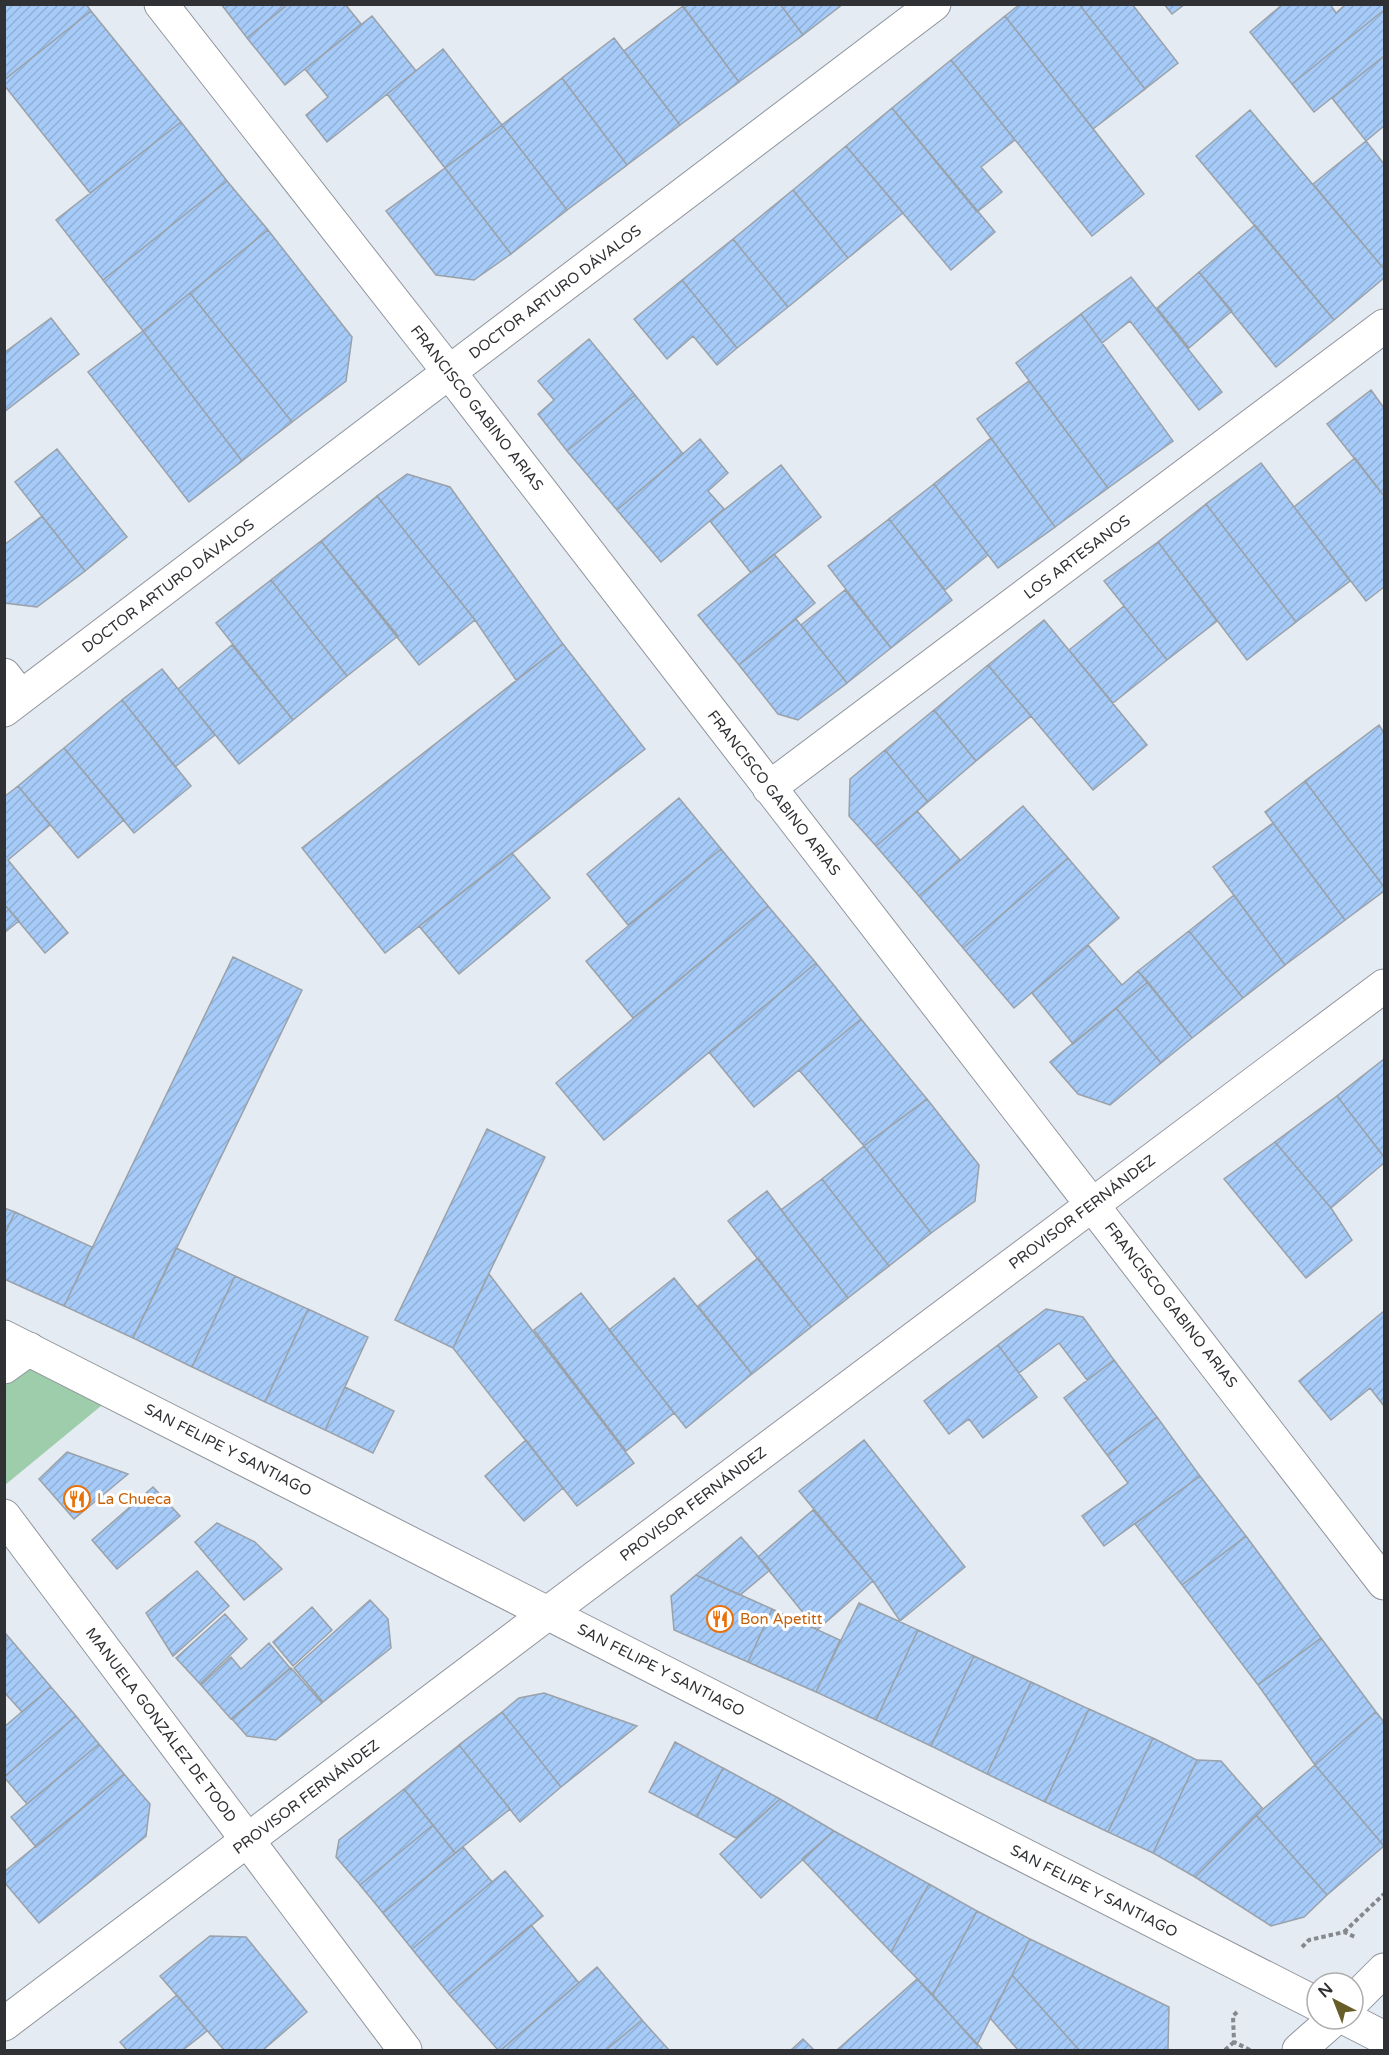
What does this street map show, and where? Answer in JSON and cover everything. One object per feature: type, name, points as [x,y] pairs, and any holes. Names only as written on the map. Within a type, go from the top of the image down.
[{"type":"street","name":"FRANCISCO GABINO ARIAS","points":[[161,4],[449,372],[1384,1583]]},
{"type":"street","name":"DOCTOR ARTURO DÁVALOS","points":[[10,694],[449,372],[934,4]]},
{"type":"street","name":"LOS ARTESANOS","points":[[769,788],[1384,326]]},
{"type":"street","name":"PROVISOR FERNÁNDEZ","points":[[4,2024],[1384,986]]},
{"type":"street","name":"SAN FELIPE Y SANTIAGO","points":[[12,1351],[548,1613],[1305,1998]]},
{"type":"street","name":"MANUELA GONZÁLEZ DE TOOD","points":[[4,1516],[405,2050]]},
{"type":"street","points":[[1365,1989],[1384,1971]]},
{"type":"street","points":[[1365,2028],[1384,2038]]},
{"type":"street","points":[[1299,2050],[1320,2031]]},
{"type":"path","points":[[1268,1979],[1309,1940],[1344,1932],[1384,1894]]},
{"type":"path","points":[[1344,1932],[1364,1941]]},
{"type":"path","points":[[1225,2050],[1234,2042]]},
{"type":"green space","points":[[4,1350],[107,1401],[5,1485],[4,1484]]},
{"type":"building","points":[[4,4],[86,4],[91,11],[4,80]]},
{"type":"building","points":[[221,4],[288,4],[247,38]]},
{"type":"building","points":[[288,4],[345,4],[361,24],[285,85],[247,38]]},
{"type":"building","points":[[681,4],[780,4],[803,35],[739,82]]},
{"type":"building","points":[[780,4],[843,4],[803,35]]},
{"type":"building","points":[[1020,4],[1079,4],[1145,89],[1093,129],[1005,16]]},
{"type":"building","points":[[1079,4],[1132,4],[1178,63],[1145,89]]},
{"type":"building","points":[[1164,4],[1185,4],[1172,14]]},
{"type":"building","points":[[1283,4],[1330,4],[1336,13],[1346,4],[1384,4],[1384,10],[1292,84],[1250,32]]},
{"type":"building","points":[[683,6],[739,82],[680,125],[624,51]]},
{"type":"building","points":[[1384,10],[1384,56],[1314,112],[1292,84]]},
{"type":"building","points":[[91,11],[181,122],[90,193],[4,85],[4,80]]},
{"type":"building","points":[[372,16],[416,71],[327,142],[306,115],[328,97],[305,69]]},
{"type":"building","points":[[1005,16],[1144,194],[1092,236],[951,60]]},
{"type":"building","points":[[614,38],[680,125],[627,165],[562,78]]},
{"type":"building","points":[[443,49],[502,125],[445,168],[387,94]]},
{"type":"building","points":[[1384,56],[1384,126],[1366,141],[1332,98]]},
{"type":"building","points":[[951,60],[1015,140],[981,167],[1002,192],[977,212],[892,108]]},
{"type":"building","points":[[562,78],[627,165],[567,210],[502,125]]},
{"type":"building","points":[[892,108],[995,232],[951,270],[846,146]]},
{"type":"building","points":[[1250,110],[1384,269],[1384,278],[1334,320],[1196,156]]},
{"type":"building","points":[[181,122],[227,181],[103,280],[56,220]]},
{"type":"building","points":[[502,125],[567,210],[511,254],[445,168]]},
{"type":"building","points":[[1366,141],[1384,164],[1384,269],[1313,184]]},
{"type":"building","points":[[846,146],[903,213],[848,258],[793,190]]},
{"type":"building","points":[[445,168],[511,254],[474,280],[436,275],[386,211]]},
{"type":"building","points":[[227,181],[268,230],[143,331],[103,280]]},
{"type":"building","points":[[793,190],[848,258],[788,307],[733,239]]},
{"type":"building","points":[[1255,225],[1334,320],[1276,367],[1199,272]]},
{"type":"building","points":[[268,230],[352,337],[346,381],[292,422],[190,293]]},
{"type":"building","points":[[733,239],[788,307],[737,348],[682,280]]},
{"type":"building","points":[[1199,272],[1232,311],[1189,348],[1157,308]]},
{"type":"building","points":[[1131,277],[1222,392],[1199,410],[1130,321],[1102,343],[1081,314]]},
{"type":"building","points":[[682,280],[737,348],[717,365],[693,336],[667,359],[634,319]]},
{"type":"building","points":[[190,293],[292,422],[242,461],[143,331]]},
{"type":"building","points":[[1081,314],[1173,441],[1108,488],[1016,363]]},
{"type":"building","points":[[51,318],[79,354],[4,412],[4,353]]},
{"type":"building","points":[[143,331],[242,461],[189,502],[88,372]]},
{"type":"building","points":[[589,339],[635,395],[567,451],[538,414],[554,400],[538,381]]},
{"type":"building","points":[[1029,381],[1108,488],[1055,527],[977,419]]},
{"type":"building","points":[[1371,390],[1384,408],[1384,496],[1327,424]]},
{"type":"building","points":[[635,395],[683,454],[617,510],[567,451]]},
{"type":"building","points":[[991,438],[1055,527],[998,568],[934,484]]},
{"type":"building","points":[[700,439],[728,473],[708,491],[724,509],[661,562],[617,510]]},
{"type":"building","points":[[57,449],[127,537],[85,571],[15,482]]},
{"type":"building","points":[[1355,458],[1384,496],[1384,587],[1366,601],[1294,507]]},
{"type":"building","points":[[1261,463],[1350,581],[1296,622],[1206,504]]},
{"type":"building","points":[[781,465],[821,517],[751,573],[710,521]]},
{"type":"building","points":[[407,474],[450,487],[563,644],[516,680],[475,620],[377,496]]},
{"type":"building","points":[[934,484],[988,555],[945,590],[889,519]]},
{"type":"building","points":[[377,496],[475,620],[419,665],[321,541]]},
{"type":"building","points":[[1206,504],[1296,622],[1247,660],[1158,542]]},
{"type":"building","points":[[42,516],[85,571],[37,607],[4,603],[4,545]]},
{"type":"building","points":[[889,519],[952,600],[891,648],[828,566]]},
{"type":"building","points":[[321,541],[398,636],[347,676],[271,580]]},
{"type":"building","points":[[1158,542],[1217,621],[1167,660],[1104,581]]},
{"type":"building","points":[[774,554],[815,603],[739,665],[698,615]]},
{"type":"building","points":[[271,580],[347,676],[293,720],[216,623]]},
{"type":"building","points":[[845,590],[891,648],[847,683],[801,625]]},
{"type":"building","points":[[1124,606],[1167,660],[1113,703],[1069,650]]},
{"type":"building","points":[[796,619],[847,683],[798,720],[778,714],[739,665]]},
{"type":"building","points":[[1044,620],[1147,745],[1093,790],[988,665]]},
{"type":"building","points":[[563,644],[645,749],[385,953],[302,848]]},
{"type":"building","points":[[232,645],[293,720],[239,764],[178,689]]},
{"type":"building","points":[[988,665],[1031,716],[976,761],[934,710]]},
{"type":"building","points":[[162,669],[215,735],[175,767],[122,700]]},
{"type":"building","points":[[122,700],[191,786],[134,833],[64,748]]},
{"type":"building","points":[[934,710],[976,761],[928,802],[885,750]]},
{"type":"building","points":[[1379,725],[1384,733],[1384,887],[1305,781]]},
{"type":"building","points":[[64,748],[124,820],[78,858],[18,786]]},
{"type":"building","points":[[885,750],[928,802],[876,846],[849,816],[850,779]]},
{"type":"building","points":[[1305,781],[1384,887],[1384,891],[1345,920],[1265,812]]},
{"type":"building","points":[[18,786],[50,825],[8,860],[68,933],[45,953],[4,904],[4,797]]},
{"type":"building","points":[[679,798],[721,849],[628,925],[587,874]]},
{"type":"building","points":[[1023,806],[1068,858],[963,948],[919,896]]},
{"type":"building","points":[[917,811],[960,860],[919,896],[876,846]]},
{"type":"building","points":[[1273,823],[1345,920],[1285,965],[1213,867]]},
{"type":"building","points":[[721,849],[768,906],[633,1018],[586,961]]},
{"type":"building","points":[[512,853],[550,898],[459,974],[419,926]]},
{"type":"building","points":[[1068,858],[1119,918],[1014,1008],[963,948]]},
{"type":"building","points":[[1234,895],[1285,965],[1243,998],[1189,931]]},
{"type":"building","points":[[4,904],[19,921],[4,933]]},
{"type":"building","points":[[768,906],[816,963],[604,1140],[556,1083]]},
{"type":"building","points":[[1189,931],[1243,998],[1192,1038],[1138,971]]},
{"type":"building","points":[[1088,945],[1122,985],[1138,971],[1148,982],[1073,1044],[1032,993]]},
{"type":"building","points":[[233,957],[302,990],[133,1338],[64,1306]]},
{"type":"building","points":[[816,963],[861,1019],[754,1107],[709,1052]]},
{"type":"building","points":[[1148,982],[1192,1038],[1161,1063],[1116,1008]]},
{"type":"building","points":[[1116,1008],[1161,1063],[1110,1105],[1078,1094],[1050,1062]]},
{"type":"building","points":[[861,1019],[927,1099],[864,1146],[799,1070]]},
{"type":"building","points":[[1384,1059],[1384,1157],[1337,1096]]},
{"type":"building","points":[[1337,1096],[1384,1157],[1384,1163],[1331,1208],[1275,1142]]},
{"type":"building","points":[[927,1099],[979,1165],[975,1201],[931,1233],[864,1146]]},
{"type":"building","points":[[487,1129],[545,1157],[453,1348],[395,1320]]},
{"type":"building","points":[[1275,1142],[1331,1208],[1352,1240],[1306,1278],[1224,1179]]},
{"type":"building","points":[[864,1146],[931,1233],[889,1266],[822,1179]]},
{"type":"building","points":[[822,1179],[889,1266],[848,1298],[781,1210]]},
{"type":"building","points":[[767,1191],[848,1298],[811,1327],[728,1221]]},
{"type":"building","points":[[4,1208],[15,1212],[4,1236]]},
{"type":"building","points":[[15,1212],[92,1247],[64,1306],[4,1279],[4,1236]]},
{"type":"building","points":[[176,1248],[235,1276],[192,1367],[133,1338]]},
{"type":"building","points":[[758,1258],[811,1327],[752,1374],[698,1306]]},
{"type":"building","points":[[489,1274],[634,1463],[577,1506],[453,1348]]},
{"type":"building","points":[[235,1276],[308,1309],[265,1402],[192,1367]]},
{"type":"building","points":[[674,1278],[752,1374],[686,1428],[609,1330]]},
{"type":"building","points":[[581,1293],[674,1413],[626,1451],[534,1330]]},
{"type":"building","points":[[308,1309],[368,1337],[325,1430],[265,1402]]},
{"type":"building","points":[[1046,1309],[1083,1317],[1114,1360],[1087,1380],[1059,1343],[1019,1373],[998,1345]]},
{"type":"building","points":[[1384,1311],[1384,1406],[1370,1388],[1331,1420],[1299,1381]]},
{"type":"building","points":[[998,1345],[1037,1397],[983,1438],[969,1419],[949,1434],[924,1401]]},
{"type":"building","points":[[1114,1360],[1157,1417],[1107,1455],[1064,1398]]},
{"type":"building","points":[[345,1387],[394,1411],[373,1453],[325,1430]]},
{"type":"building","points":[[1157,1417],[1200,1476],[1104,1546],[1082,1516],[1128,1483],[1107,1455]]},
{"type":"building","points":[[526,1440],[563,1488],[524,1521],[485,1476]]},
{"type":"building","points":[[864,1440],[965,1567],[900,1621],[873,1581],[799,1491]]},
{"type":"building","name":"La Chueca","points":[[67,1452],[128,1474],[74,1519],[39,1479]]},
{"type":"building","points":[[1200,1476],[1246,1536],[1182,1585],[1135,1524]]},
{"type":"building","points":[[153,1487],[180,1516],[117,1569],[92,1540]]},
{"type":"building","points":[[813,1510],[873,1581],[817,1630],[758,1557]]},
{"type":"building","points":[[217,1523],[255,1542],[282,1569],[244,1600],[195,1542]]},
{"type":"building","points":[[1246,1536],[1321,1638],[1258,1685],[1182,1585]]},
{"type":"building","points":[[741,1537],[770,1570],[740,1595],[696,1575]]},
{"type":"building","points":[[197,1571],[229,1606],[173,1656],[146,1613]]},
{"type":"building","name":"Bon Apetitt","points":[[696,1575],[772,1609],[748,1662],[674,1630],[671,1596]]},
{"type":"building","points":[[370,1600],[388,1619],[391,1648],[323,1702],[294,1668]]},
{"type":"building","points":[[859,1603],[918,1630],[876,1720],[816,1692]]},
{"type":"building","points":[[312,1607],[332,1630],[293,1666],[273,1642]]},
{"type":"building","points":[[772,1609],[840,1640],[816,1692],[748,1662]]},
{"type":"building","points":[[225,1614],[247,1639],[200,1684],[176,1658]]},
{"type":"building","points":[[918,1630],[974,1656],[931,1746],[876,1720]]},
{"type":"building","points":[[6,1634],[51,1687],[22,1712],[4,1692]]},
{"type":"building","points":[[1321,1638],[1376,1712],[1315,1765],[1258,1685]]},
{"type":"building","points":[[269,1643],[290,1668],[231,1719],[201,1685],[231,1657],[241,1669]]},
{"type":"building","points":[[974,1656],[1031,1682],[987,1774],[931,1746]]},
{"type":"building","points":[[291,1668],[322,1703],[276,1740],[247,1736],[232,1719]]},
{"type":"building","points":[[1031,1682],[1089,1709],[1045,1802],[987,1774]]},
{"type":"building","points":[[51,1687],[76,1716],[4,1777],[4,1727]]},
{"type":"building","points":[[544,1693],[637,1726],[561,1787],[502,1712],[519,1698]]},
{"type":"building","points":[[1089,1709],[1153,1738],[1108,1832],[1045,1802]]},
{"type":"building","points":[[502,1712],[561,1787],[520,1822],[459,1745]]},
{"type":"building","points":[[1376,1712],[1384,1722],[1384,1846],[1315,1765]]},
{"type":"building","points":[[76,1716],[99,1744],[27,1804],[4,1777]]},
{"type":"building","points":[[1153,1738],[1197,1760],[1153,1853],[1108,1832]]},
{"type":"building","points":[[675,1742],[723,1768],[697,1817],[649,1792]]},
{"type":"building","points":[[99,1744],[124,1774],[36,1847],[11,1817]]},
{"type":"building","points":[[459,1745],[510,1809],[455,1853],[404,1789]]},
{"type":"building","points":[[1197,1760],[1221,1761],[1263,1809],[1195,1877],[1153,1853]]},
{"type":"building","points":[[1315,1765],[1384,1846],[1327,1895],[1256,1815]]},
{"type":"building","points":[[723,1768],[780,1799],[736,1838],[697,1817]]},
{"type":"building","points":[[124,1774],[150,1804],[146,1836],[39,1923],[4,1882],[4,1872]]},
{"type":"building","points":[[404,1789],[433,1825],[360,1885],[336,1857],[339,1840]]},
{"type":"building","points":[[780,1799],[834,1831],[761,1898],[720,1854]]},
{"type":"building","points":[[1256,1815],[1327,1895],[1304,1917],[1271,1926],[1195,1877]]},
{"type":"building","points":[[433,1825],[455,1853],[383,1913],[360,1885]]},
{"type":"building","points":[[834,1831],[929,1884],[891,1952],[802,1859]]},
{"type":"building","points":[[463,1847],[492,1882],[412,1949],[383,1913]]},
{"type":"building","points":[[505,1871],[543,1916],[449,1994],[412,1949]]},
{"type":"building","points":[[929,1884],[977,1911],[933,1995],[891,1952]]},
{"type":"building","points":[[977,1911],[1030,1939],[977,2045],[933,1995]]},
{"type":"building","points":[[531,1925],[579,1983],[501,2050],[498,2050],[449,1994]]},
{"type":"building","points":[[210,1936],[246,1937],[307,2012],[263,2050],[224,2050],[160,1976]]},
{"type":"building","points":[[1030,1939],[1169,2007],[1168,2050],[1079,2050],[1012,1975]]},
{"type":"building","points":[[597,1967],[642,2020],[606,2050],[501,2050]]},
{"type":"building","points":[[1012,1975],[1079,2050],[1018,2050],[990,2018]]},
{"type":"building","points":[[917,1979],[983,2050],[837,2050]]},
{"type":"building","points":[[177,1995],[207,2031],[183,2050],[127,2050],[120,2042]]},
{"type":"building","points":[[642,2020],[669,2050],[606,2050]]},
{"type":"building","points":[[803,2039],[814,2050],[791,2050]]},
{"type":"place","name":"La Chueca","points":[[77,1499]]},
{"type":"place","name":"Bon Apetitt","points":[[720,1619]]}]
